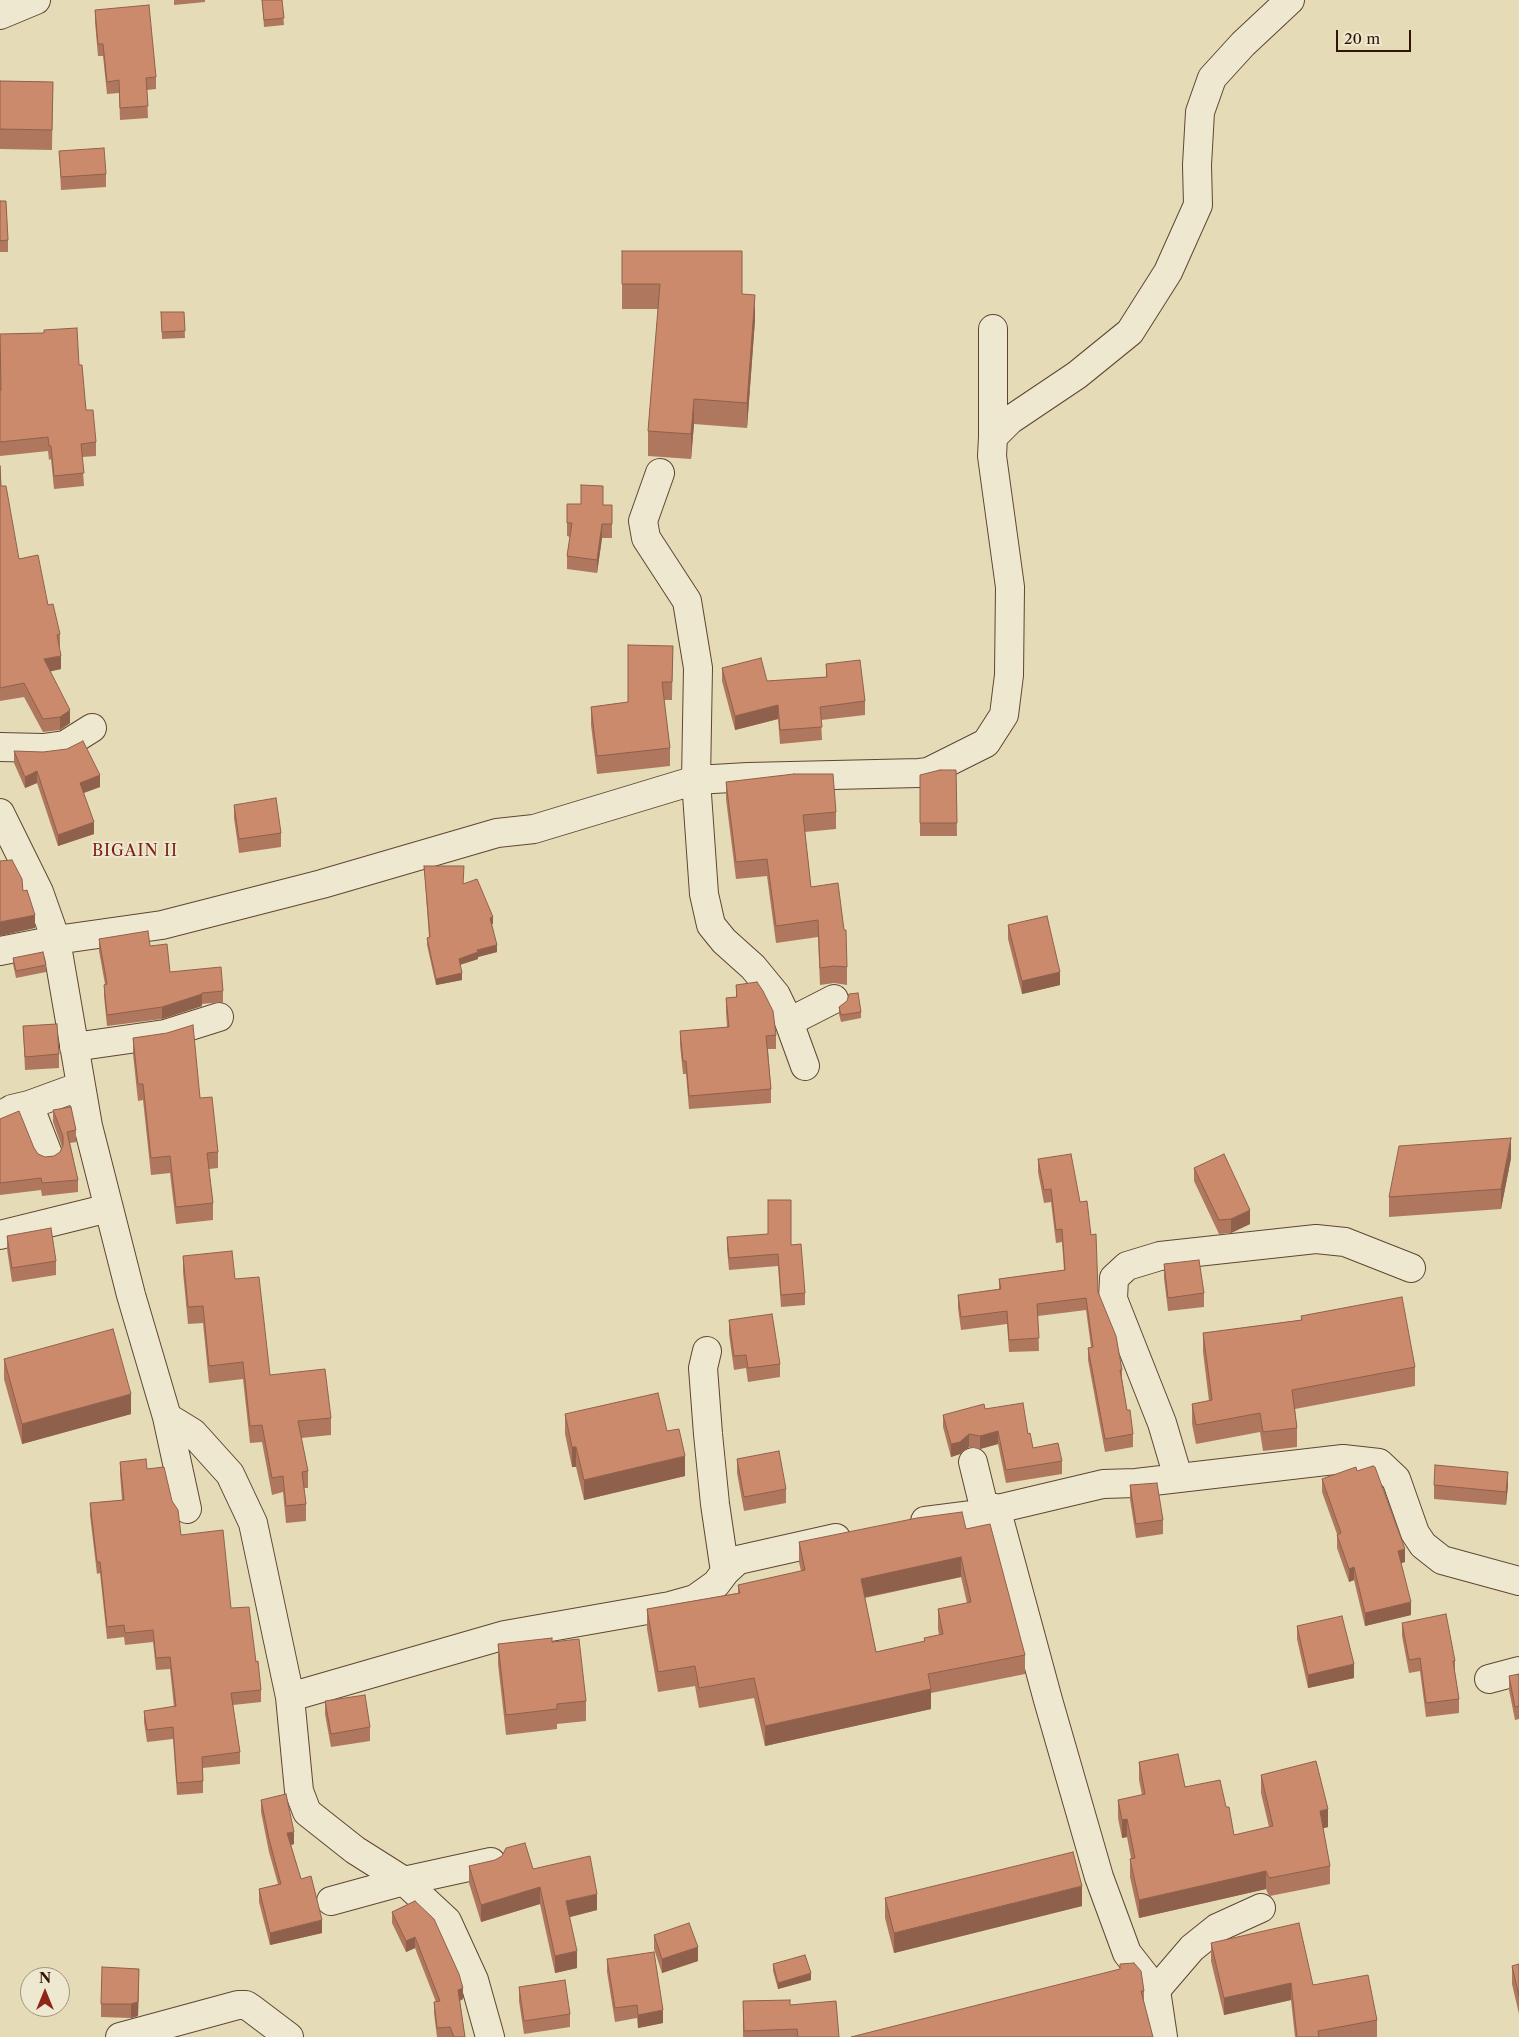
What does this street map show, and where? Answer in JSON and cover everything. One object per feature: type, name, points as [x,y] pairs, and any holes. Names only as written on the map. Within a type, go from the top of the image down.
[{"type":"street","points":[[0,15],[36,0]]},
{"type":"street","points":[[993,437],[1010,420],[1077,375],[1130,332],[1168,272],[1198,206],[1197,165],[1200,112],[1212,78],[1243,44],[1290,0]]},
{"type":"street","points":[[0,951],[56,940],[162,925],[322,884],[497,833],[534,829],[696,780],[928,772],[986,743],[1004,715],[1009,675],[1010,587],[992,456],[993,329]]},
{"type":"street","points":[[660,473],[643,521],[646,538],[688,601],[698,668],[696,780],[704,894],[711,924],[724,941],[752,967],[776,995],[789,1022],[805,1066]]},
{"type":"street","points":[[0,747],[43,748],[65,745],[92,728]]},
{"type":"street","points":[[0,813],[39,892],[56,940],[88,1126],[131,1295],[167,1417],[187,1509]]},
{"type":"street","points":[[789,1022],[834,999]]},
{"type":"street","points":[[74,1047],[165,1034],[219,1017]]},
{"type":"street","points":[[0,1116],[12,1109],[29,1105],[81,1086]]},
{"type":"street","points":[[29,1105],[48,1154]]},
{"type":"street","points":[[0,1235],[109,1208]]},
{"type":"street","points":[[1178,1477],[1162,1423],[1113,1299],[1114,1278],[1127,1266],[1160,1256],[1316,1239],[1345,1242],[1410,1268]]},
{"type":"street","points":[[707,1351],[703,1368],[708,1434],[715,1504],[725,1572]]},
{"type":"street","points":[[167,1417],[193,1433],[230,1474],[253,1523],[290,1697],[299,1791],[307,1812],[355,1850],[404,1881],[446,1921],[474,1980],[490,2037]]},
{"type":"street","points":[[904,1524],[991,1510],[1103,1484],[1136,1483],[1343,1459],[1379,1463],[1396,1479],[1415,1533],[1423,1545],[1442,1560],[1519,1581]]},
{"type":"street","points":[[973,1462],[991,1510],[1099,1876],[1127,1953],[1156,1990],[1163,2037]]},
{"type":"street","points":[[290,1697],[505,1634],[670,1606],[695,1599],[716,1584],[738,1560],[858,1534]]},
{"type":"street","points":[[1489,1679],[1519,1671]]},
{"type":"street","points":[[331,1900],[404,1881],[491,1862]]},
{"type":"street","points":[[1156,1990],[1192,1948],[1216,1928],[1261,1908]]},
{"type":"street","points":[[120,2037],[238,2005],[246,2005],[252,2008],[289,2037]]},
{"type":"building","points":[[262,0],[282,0],[284,18],[264,20]]},
{"type":"building","points":[[149,5],[156,77],[146,78],[148,106],[120,108],[119,80],[107,82],[103,44],[98,44],[95,10]]},
{"type":"building","points":[[0,81],[53,82],[52,130],[0,129]]},
{"type":"building","points":[[104,148],[106,174],[61,177],[59,151]]},
{"type":"building","points":[[0,201],[6,201],[8,240],[0,241]]},
{"type":"building","points":[[622,251],[742,251],[742,294],[755,295],[747,403],[694,399],[691,434],[648,431],[660,284],[622,284]]},
{"type":"building","points":[[161,312],[184,312],[185,331],[162,332]]},
{"type":"building","points":[[77,328],[79,365],[82,365],[86,410],[93,410],[96,442],[81,444],[84,473],[54,476],[51,446],[49,446],[48,437],[0,442],[0,334],[44,333],[44,330]]},
{"type":"building","points":[[0,466],[1,486],[6,486],[19,559],[38,555],[48,605],[53,604],[60,634],[57,635],[61,656],[44,659],[70,710],[60,717],[43,719],[24,683],[0,688]]},
{"type":"building","points":[[581,485],[603,486],[603,505],[612,505],[612,524],[602,524],[597,560],[567,556],[572,523],[567,523],[567,504],[581,504]]},
{"type":"building","points":[[628,645],[673,646],[672,682],[662,682],[670,748],[597,756],[591,707],[628,702]]},
{"type":"building","points":[[761,658],[767,681],[827,677],[826,664],[860,660],[865,701],[820,707],[822,727],[780,730],[778,705],[735,716],[722,668]]},
{"type":"building","points":[[83,741],[100,775],[80,783],[94,822],[58,835],[37,771],[25,777],[14,751],[43,752],[67,749]]},
{"type":"building","points":[[940,770],[956,770],[957,823],[920,823],[920,775]]},
{"type":"building","points":[[794,774],[833,774],[836,812],[803,815],[811,887],[838,883],[844,930],[846,930],[847,967],[820,968],[818,920],[776,926],[767,859],[736,862],[726,782]]},
{"type":"building","points":[[276,798],[281,833],[239,839],[234,805]]},
{"type":"building","points":[[12,860],[22,879],[23,891],[27,890],[35,915],[0,922],[0,861]]},
{"type":"building","points":[[424,866],[464,866],[463,884],[477,879],[493,917],[490,918],[497,945],[477,950],[478,952],[459,959],[462,973],[436,979],[427,938],[430,937]]},
{"type":"building","points":[[1047,916],[1060,972],[1022,981],[1008,925]]},
{"type":"building","points":[[148,931],[150,946],[167,944],[170,972],[221,967],[223,991],[202,993],[162,1007],[107,1015],[104,985],[107,984],[99,939]]},
{"type":"building","points":[[43,952],[46,965],[16,971],[13,958]]},
{"type":"building","points":[[757,982],[773,1011],[776,1035],[766,1036],[771,1089],[689,1096],[686,1061],[683,1061],[680,1031],[729,1027],[726,998],[737,997],[736,985]]},
{"type":"building","points":[[858,993],[861,1012],[841,1015],[839,1007],[847,1001],[849,994]]},
{"type":"building","points":[[57,1024],[59,1054],[25,1057],[23,1026]]},
{"type":"building","points":[[193,1025],[200,1098],[212,1097],[218,1152],[207,1153],[213,1203],[176,1207],[170,1156],[151,1158],[143,1084],[138,1084],[133,1038],[167,1033]]},
{"type":"building","points":[[71,1107],[76,1130],[67,1132],[78,1180],[42,1183],[41,1178],[0,1183],[0,1119],[19,1111],[38,1154],[45,1157],[54,1156],[60,1152],[63,1145],[63,1136],[53,1110]]},
{"type":"building","points":[[1511,1138],[1501,1189],[1389,1197],[1399,1146]]},
{"type":"building","points":[[1071,1154],[1080,1202],[1087,1201],[1091,1235],[1096,1234],[1098,1292],[1116,1336],[1122,1370],[1120,1370],[1127,1410],[1130,1410],[1133,1434],[1105,1439],[1088,1348],[1093,1347],[1086,1298],[1037,1304],[1039,1338],[1009,1340],[1007,1311],[961,1317],[958,1295],[1001,1289],[999,1279],[1065,1270],[1062,1229],[1056,1230],[1051,1189],[1044,1190],[1038,1159]]},
{"type":"building","points":[[1224,1154],[1250,1210],[1231,1219],[1219,1220],[1194,1168]]},
{"type":"building","points":[[768,1200],[791,1200],[791,1245],[801,1244],[805,1293],[781,1295],[778,1254],[729,1258],[727,1237],[768,1234]]},
{"type":"building","points":[[51,1228],[56,1261],[12,1268],[7,1236]]},
{"type":"building","points":[[232,1251],[235,1279],[259,1277],[270,1375],[325,1369],[331,1418],[298,1421],[308,1471],[302,1472],[306,1504],[286,1506],[283,1476],[272,1478],[262,1425],[250,1426],[243,1362],[209,1366],[203,1306],[188,1307],[183,1256]]},
{"type":"building","points":[[1199,1260],[1204,1293],[1168,1298],[1164,1264]]},
{"type":"building","points":[[1402,1297],[1415,1367],[1292,1390],[1297,1428],[1263,1432],[1260,1413],[1196,1425],[1192,1404],[1212,1400],[1203,1333],[1302,1320],[1301,1316]]},
{"type":"building","points":[[772,1314],[780,1364],[748,1368],[746,1355],[734,1356],[729,1320]]},
{"type":"building","points":[[113,1329],[131,1394],[22,1424],[4,1359]]},
{"type":"building","points":[[658,1393],[667,1431],[679,1429],[685,1456],[584,1480],[576,1447],[572,1447],[565,1414]]},
{"type":"building","points":[[1023,1403],[1028,1434],[1030,1433],[1033,1448],[1058,1443],[1062,1461],[1006,1470],[998,1431],[980,1436],[969,1434],[960,1442],[951,1444],[943,1415],[984,1404],[985,1409]]},
{"type":"building","points":[[779,1451],[786,1489],[744,1497],[737,1459]]},
{"type":"building","points":[[146,1459],[147,1469],[164,1467],[172,1501],[178,1510],[181,1535],[223,1530],[231,1608],[249,1607],[261,1690],[231,1693],[240,1752],[202,1757],[203,1781],[177,1783],[173,1727],[147,1730],[144,1711],[176,1706],[170,1657],[156,1658],[153,1630],[125,1633],[124,1625],[107,1627],[100,1562],[97,1562],[90,1503],[124,1500],[120,1462]]},
{"type":"building","points":[[1435,1465],[1508,1472],[1506,1492],[1434,1485]]},
{"type":"building","points":[[1356,1467],[1357,1471],[1375,1467],[1405,1549],[1398,1551],[1411,1602],[1365,1613],[1354,1567],[1349,1569],[1337,1535],[1341,1533],[1322,1479]]},
{"type":"building","points":[[1157,1483],[1163,1520],[1136,1524],[1130,1485]]},
{"type":"building","points":[[962,1512],[966,1529],[990,1524],[1025,1655],[928,1674],[931,1689],[765,1726],[754,1678],[699,1688],[695,1666],[658,1672],[647,1609],[740,1593],[738,1585],[805,1570],[799,1542],[917,1518]],"holes":[[[961,1557],[971,1602],[938,1609],[943,1634],[924,1638],[925,1641],[876,1652],[861,1579]]]},
{"type":"building","points":[[1446,1614],[1455,1661],[1453,1661],[1459,1699],[1426,1703],[1420,1658],[1409,1660],[1402,1623]]},
{"type":"building","points":[[1342,1616],[1354,1664],[1308,1675],[1297,1626]]},
{"type":"building","points":[[552,1638],[552,1642],[579,1639],[586,1701],[557,1704],[557,1709],[506,1715],[498,1644]]},
{"type":"building","points":[[1519,1674],[1519,1706],[1515,1707],[1509,1676]]},
{"type":"building","points":[[365,1695],[370,1727],[331,1734],[325,1701]]},
{"type":"building","points":[[1178,1754],[1185,1787],[1220,1780],[1226,1807],[1229,1807],[1234,1835],[1273,1826],[1261,1775],[1316,1761],[1328,1809],[1320,1811],[1330,1866],[1270,1878],[1266,1871],[1139,1900],[1130,1859],[1135,1858],[1127,1819],[1122,1820],[1118,1800],[1145,1794],[1139,1762]]},
{"type":"building","points":[[286,1794],[294,1832],[287,1833],[301,1879],[311,1876],[322,1920],[270,1933],[259,1889],[281,1884],[261,1800]]},
{"type":"building","points":[[525,1843],[533,1869],[590,1856],[597,1894],[566,1901],[577,1951],[555,1956],[540,1887],[481,1905],[469,1866],[495,1860],[502,1856],[506,1848]]},
{"type":"building","points":[[1073,1852],[1082,1886],[894,1933],[885,1898]]},
{"type":"building","points":[[415,1901],[434,1919],[459,1974],[463,1988],[458,1990],[465,2037],[454,2037],[450,2027],[437,2028],[434,2002],[440,2001],[415,1937],[406,1941],[392,1912]]},
{"type":"building","points":[[689,1923],[698,1947],[662,1959],[654,1935]]},
{"type":"building","points":[[1299,1923],[1313,1985],[1368,1975],[1377,2020],[1318,2031],[1319,2037],[1297,2037],[1291,1983],[1224,1998],[1211,1943]]},
{"type":"building","points":[[654,1952],[663,2010],[638,2015],[637,2005],[615,2008],[607,1959]]},
{"type":"building","points":[[805,1955],[811,1973],[778,1983],[773,1964]]},
{"type":"building","points":[[1134,1963],[1141,1971],[1144,1991],[1141,1991],[1153,2037],[851,2037],[1120,1969],[1120,1964]]},
{"type":"building","points":[[1519,1964],[1519,1996],[1512,1966]]},
{"type":"building","points":[[102,1967],[139,1969],[138,2002],[131,2004],[101,2004]]},
{"type":"building","points":[[565,1980],[570,2014],[524,2021],[519,1987]]},
{"type":"building","points":[[790,2000],[790,2005],[836,2001],[839,2037],[798,2037],[797,2029],[744,2031],[743,2001]]},
{"type":"district","name":"BIGAIN II","points":[[135,851]]}]
